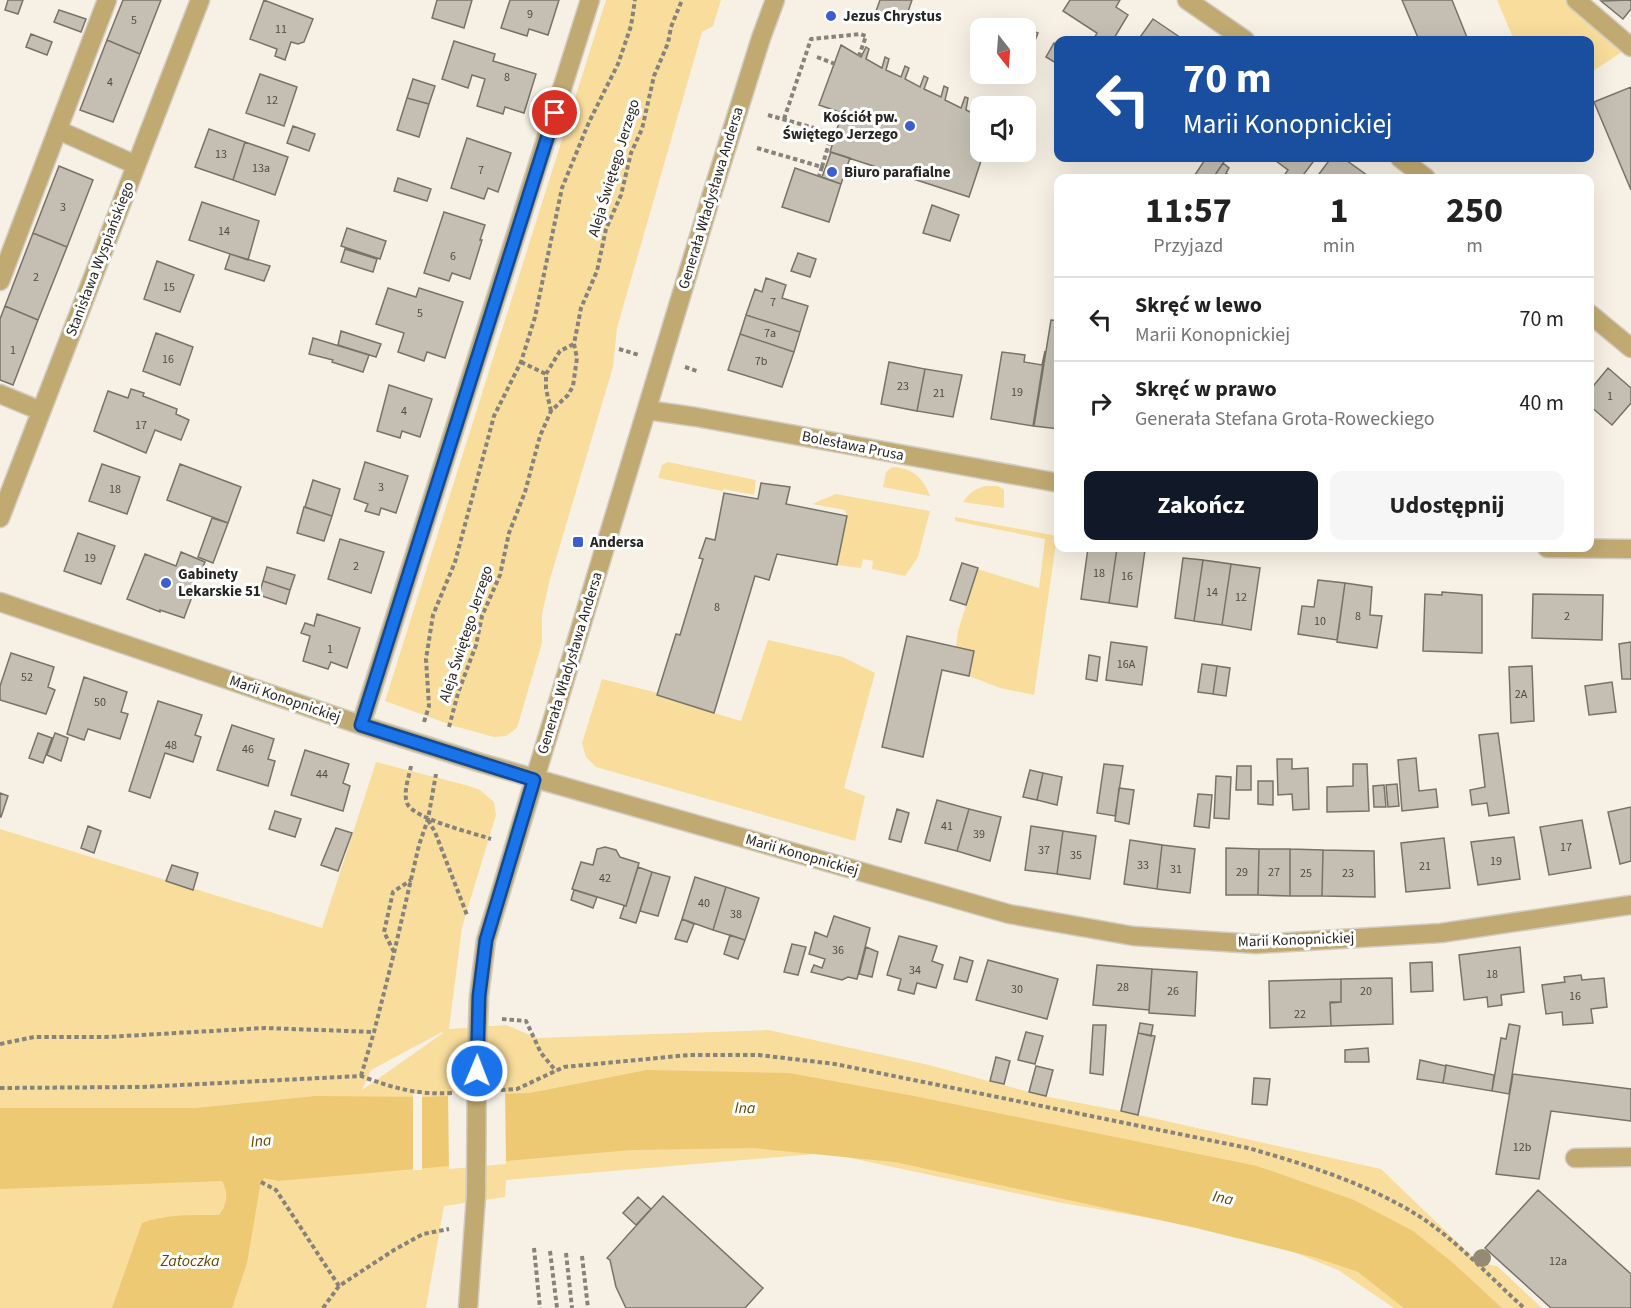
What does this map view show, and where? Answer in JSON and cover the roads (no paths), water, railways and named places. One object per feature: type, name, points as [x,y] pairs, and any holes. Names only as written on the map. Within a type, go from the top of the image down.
[{"type":"street","points":[[0,281],[107,0]]},
{"type":"street","name":"Stanisława Wyspiańskiego","points":[[0,518],[200,0]]},
{"type":"street","points":[[361,725],[590,0]]},
{"type":"street","name":"Generała Władysława Andersa","points":[[468,1308],[476,1196],[479,996],[486,940],[711,197],[775,0]]},
{"type":"street","points":[[1187,0],[1239,36]]},
{"type":"street","points":[[1575,0],[1631,47]]},
{"type":"street","points":[[58,130],[136,165]]},
{"type":"street","points":[[1405,162],[1421,174]]},
{"type":"street","points":[[1594,317],[1631,348]]},
{"type":"street","points":[[0,394],[41,411]]},
{"type":"street","name":"Bolesława Prusa","points":[[647,410],[1054,482]]},
{"type":"street","points":[[1594,549],[1631,549]]},
{"type":"street","name":"Marii Konopnickiej","points":[[0,602],[361,725],[534,780],[588,793],[1009,914],[1133,936],[1256,944],[1430,934],[1631,905]]},
{"type":"street","points":[[1575,1158],[1631,1157]]},
{"type":"water","points":[[647,1070],[789,1073],[914,1096],[1257,1166],[1354,1200],[1413,1231],[1452,1262],[1502,1308],[1404,1308],[1358,1272],[1317,1258],[1196,1228],[895,1162],[753,1148],[631,1150],[278,1181],[264,1178],[260,1186],[247,1263],[232,1308],[112,1308],[142,1223],[170,1217],[219,1215],[226,1199],[226,1190],[222,1181],[0,1189],[0,1108],[196,1108],[315,1096],[425,1097],[530,1093]]},
{"type":"place","name":"Jezus Chrystus","points":[[831,16]]},
{"type":"place","name":"Kościół pw. Świętego Jerzego","points":[[910,126]]},
{"type":"place","name":"Biuro parafialne","points":[[832,172]]},
{"type":"place","name":"Andersa","points":[[578,542]]},
{"type":"place","name":"Gabinety Lekarskie 51","points":[[166,583]]},
{"type":"water label","name":"Ina","points":[[745,1108]]},
{"type":"water label","name":"Ina","points":[[261,1141]]},
{"type":"water label","name":"Ina","points":[[1223,1198]]},
{"type":"water label","name":"Zatoczka","points":[[190,1261]]}]
